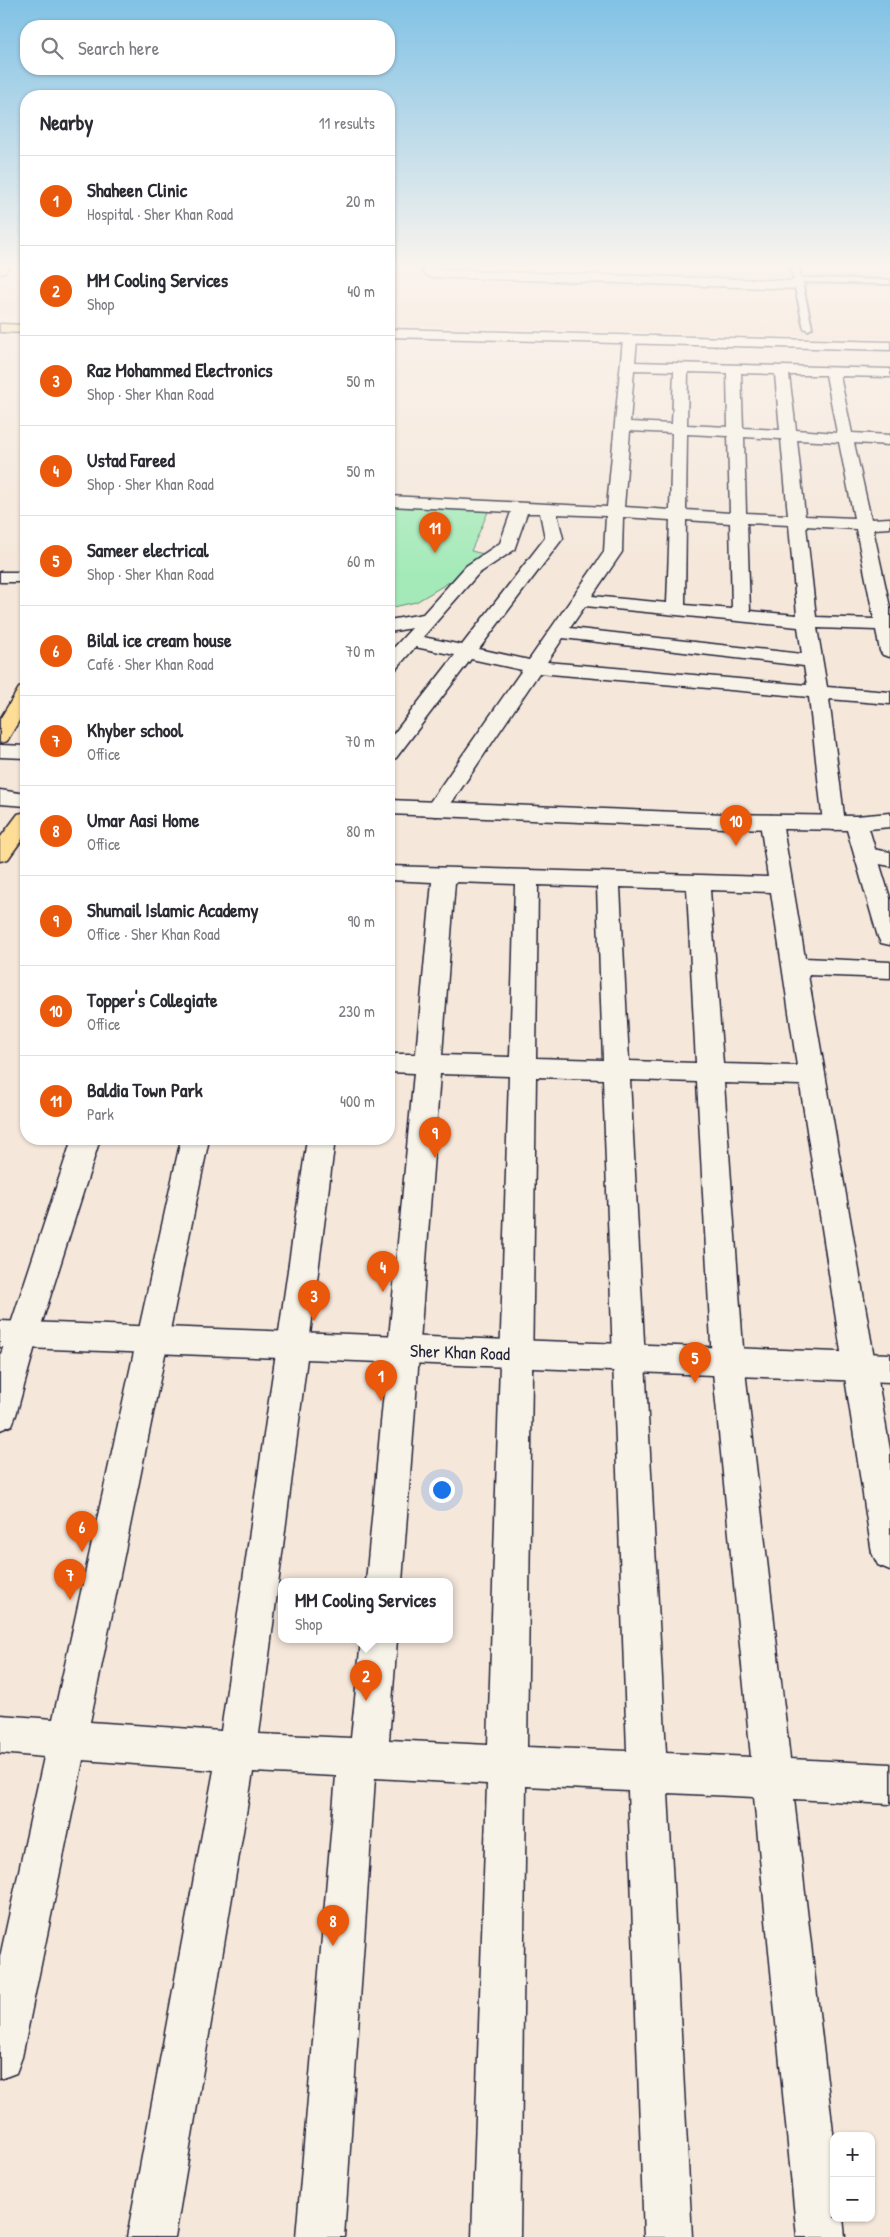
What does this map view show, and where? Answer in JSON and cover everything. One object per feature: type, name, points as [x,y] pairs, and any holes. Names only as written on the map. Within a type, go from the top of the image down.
[{"type":"main road","points":[[0,737],[20,702]]},
{"type":"main road","points":[[0,854],[20,826]]},
{"type":"street","points":[[436,809],[613,552],[628,368]]},
{"type":"street","points":[[676,610],[676,514],[680,368]]},
{"type":"street","points":[[718,368],[890,373]]},
{"type":"street","points":[[734,369],[741,617]]},
{"type":"street","points":[[782,370],[806,622],[818,693],[845,823],[866,855],[886,908],[890,937]]},
{"type":"street","points":[[832,372],[887,625],[890,651]]},
{"type":"street","points":[[623,426],[890,440]]},
{"type":"street","points":[[395,501],[890,524]]},
{"type":"street","points":[[395,658],[472,570],[508,546],[521,507]]},
{"type":"street","points":[[395,746],[554,538],[547,508]]},
{"type":"street","points":[[0,576],[20,577]]},
{"type":"street","points":[[580,600],[741,617],[887,625]]},
{"type":"street","points":[[395,625],[429,619]]},
{"type":"street","points":[[558,632],[813,661]]},
{"type":"street","points":[[411,640],[534,667],[890,698]]},
{"type":"street","points":[[0,751],[20,752]]},
{"type":"street","points":[[0,797],[20,799]]},
{"type":"street","points":[[395,807],[771,822],[845,823],[890,820]]},
{"type":"street","points":[[771,822],[813,1076],[875,1367],[890,1553]]},
{"type":"street","points":[[866,855],[890,859]]},
{"type":"street","points":[[395,873],[782,886]]},
{"type":"street","points":[[384,1578],[444,875]]},
{"type":"street","points":[[496,2237],[527,878]]},
{"type":"street","points":[[608,880],[668,2237]]},
{"type":"street","points":[[698,883],[728,1362],[821,2237]]},
{"type":"street","points":[[795,966],[890,970]]},
{"type":"street","points":[[395,1063],[813,1076]]},
{"type":"street","points":[[0,1415],[11,1334],[84,1145]]},
{"type":"street","points":[[0,2057],[194,1145]]},
{"type":"street","points":[[152,2237],[237,1752],[320,1145]]},
{"type":"street","name":"Sher Khan Road","points":[[11,1334],[875,1367]]},
{"type":"street","points":[[320,2237],[363,1758],[379,1643]]},
{"type":"street","points":[[0,1734],[237,1752],[890,1784]]},
{"type":"green space","points":[[395,501],[491,505],[471,551],[493,556],[416,602],[395,607]]},
{"type":"place","name":"Baldia Town Park","points":[[435,553]]},
{"type":"place","name":"Topper's Collegiate","points":[[736,846]]},
{"type":"place","name":"Shumail Islamic Academy","points":[[435,1158]]},
{"type":"place","name":"Ustad Fareed","points":[[383,1292]]},
{"type":"place","name":"Raz Mohammed Electronics","points":[[314,1321]]},
{"type":"place","name":"Sameer electrical","points":[[695,1383]]},
{"type":"place","name":"Shaheen Clinic","points":[[381,1401]]},
{"type":"place","name":"Bilal ice cream house","points":[[82,1552]]},
{"type":"place","name":"Khyber school","points":[[70,1600]]},
{"type":"place","name":"MM Cooling Services","points":[[366,1701]]},
{"type":"place","name":"Umar Aasi Home","points":[[333,1946]]}]
